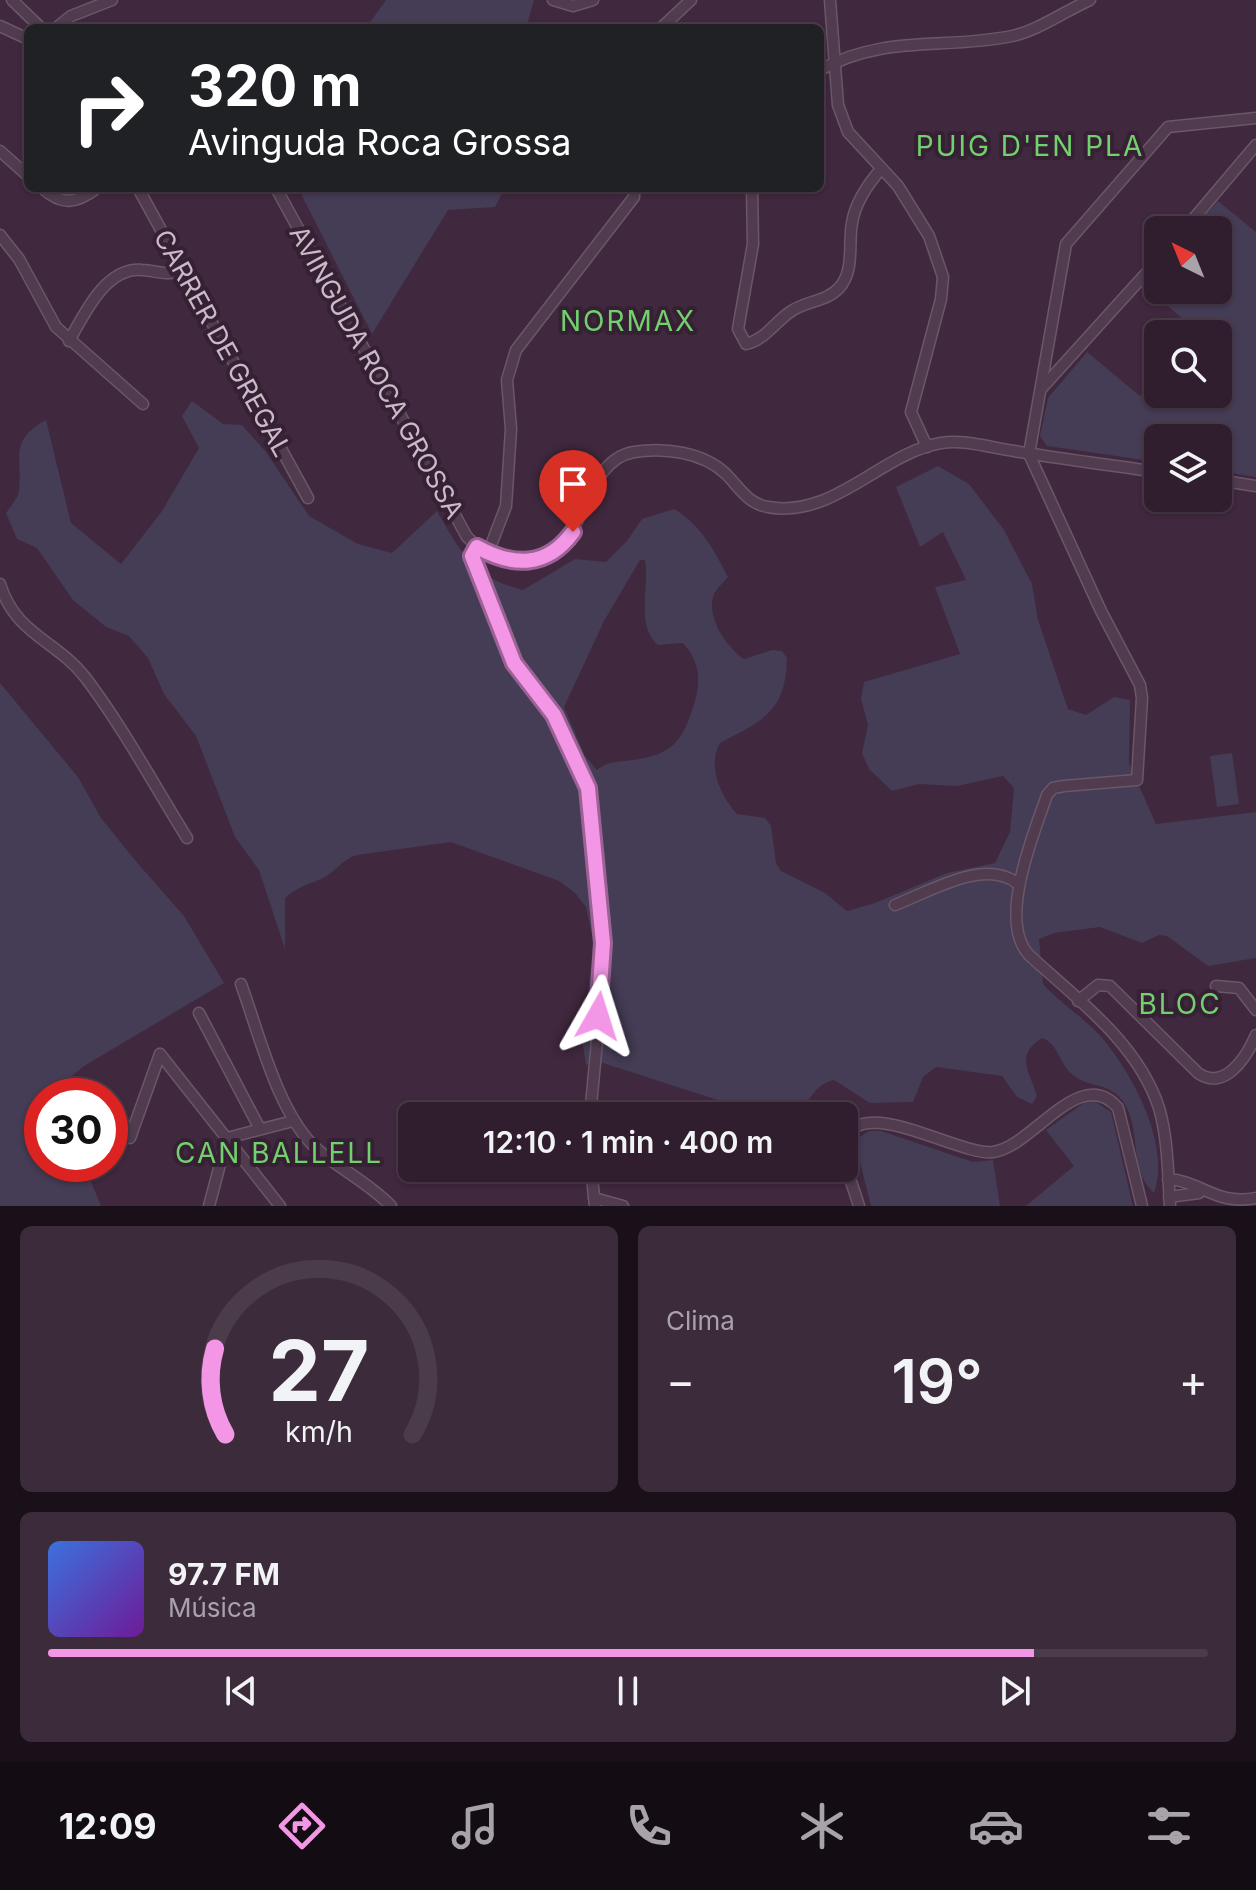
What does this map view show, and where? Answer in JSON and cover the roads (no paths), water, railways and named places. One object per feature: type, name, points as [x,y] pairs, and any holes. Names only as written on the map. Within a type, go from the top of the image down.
[{"type":"street","points":[[12,0],[37,24]]},
{"type":"street","points":[[61,24],[71,16],[112,0]]},
{"type":"street","points":[[553,0],[573,6],[593,0]]},
{"type":"street","points":[[665,24],[691,0]]},
{"type":"street","points":[[830,0],[838,105],[848,132],[898,186],[929,236],[943,277],[941,299],[911,412],[927,447]]},
{"type":"street","points":[[824,68],[895,44],[1013,36],[1090,0]]},
{"type":"street","points":[[0,26],[24,37]]},
{"type":"street","points":[[1199,1193],[1170,1201],[1162,1121],[1154,1097],[1123,1044],[1023,948],[1017,883],[1047,795],[1053,788],[1137,780],[1142,698],[1140,685],[1101,611],[1029,454],[1066,244],[1168,127],[1256,118]]},
{"type":"street","points":[[1196,216],[1256,145]]},
{"type":"street","points":[[0,151],[24,172]]},
{"type":"street","points":[[752,192],[753,244],[738,329],[746,344],[761,338],[802,304],[822,299],[841,286],[849,268],[852,220],[868,184],[881,169]]},
{"type":"street","points":[[47,192],[57,201],[71,202],[90,192]]},
{"type":"street","name":"CARRER DE GREGAL","points":[[140,192],[308,498]]},
{"type":"street","name":"AVINGUDA ROCA GROSSA","points":[[278,192],[467,537],[488,553],[528,563],[564,545],[601,472],[623,454],[679,452],[696,457],[723,472],[754,502],[767,507],[800,508],[814,505],[927,447],[943,442],[1144,470]]},
{"type":"street","points":[[488,553],[506,506],[511,429],[507,380],[516,350],[634,197],[634,192]]},
{"type":"street","points":[[0,235],[19,259],[56,327],[143,404]]},
{"type":"street","points":[[69,341],[102,290],[121,273],[142,270],[170,275],[184,269]]},
{"type":"street","points":[[1041,389],[1144,275]]},
{"type":"street","points":[[1232,482],[1256,486]]},
{"type":"street","points":[[477,547],[472,556],[514,663],[554,715],[588,788],[604,967],[591,1102]]},
{"type":"street","points":[[0,584],[6,603],[24,626],[83,675],[187,838]]},
{"type":"street","points":[[895,905],[984,873],[1001,874],[1017,883]]},
{"type":"street","points":[[241,984],[293,1121],[316,1149],[376,1190],[391,1206]]},
{"type":"street","points":[[1078,1001],[1098,985],[1110,986],[1203,1077],[1215,1078],[1231,1072],[1256,1035]]},
{"type":"street","points":[[1216,986],[1239,988],[1256,1010]]},
{"type":"street","points":[[199,1013],[260,1129]]},
{"type":"street","points":[[130,1138],[160,1054],[280,1206]]},
{"type":"street","points":[[859,1206],[845,1146],[850,1133],[861,1124],[882,1121],[973,1151],[995,1152],[1018,1142],[1074,1099],[1090,1094],[1107,1097],[1118,1108],[1142,1206]]},
{"type":"street","points":[[227,1138],[293,1121]]},
{"type":"street","points":[[209,1206],[227,1138]]},
{"type":"street","points":[[1168,1179],[1232,1203],[1256,1198]]},
{"type":"street","points":[[592,1182],[594,1202],[623,1206]]},
{"type":"district","name":"PUIG D'EN PLA","points":[[1030,146]]},
{"type":"district","name":"NORMAX","points":[[628,321]]},
{"type":"district","name":"BLOC","points":[[1180,1004]]},
{"type":"district","name":"CAN BALLELL","points":[[279,1153]]}]
